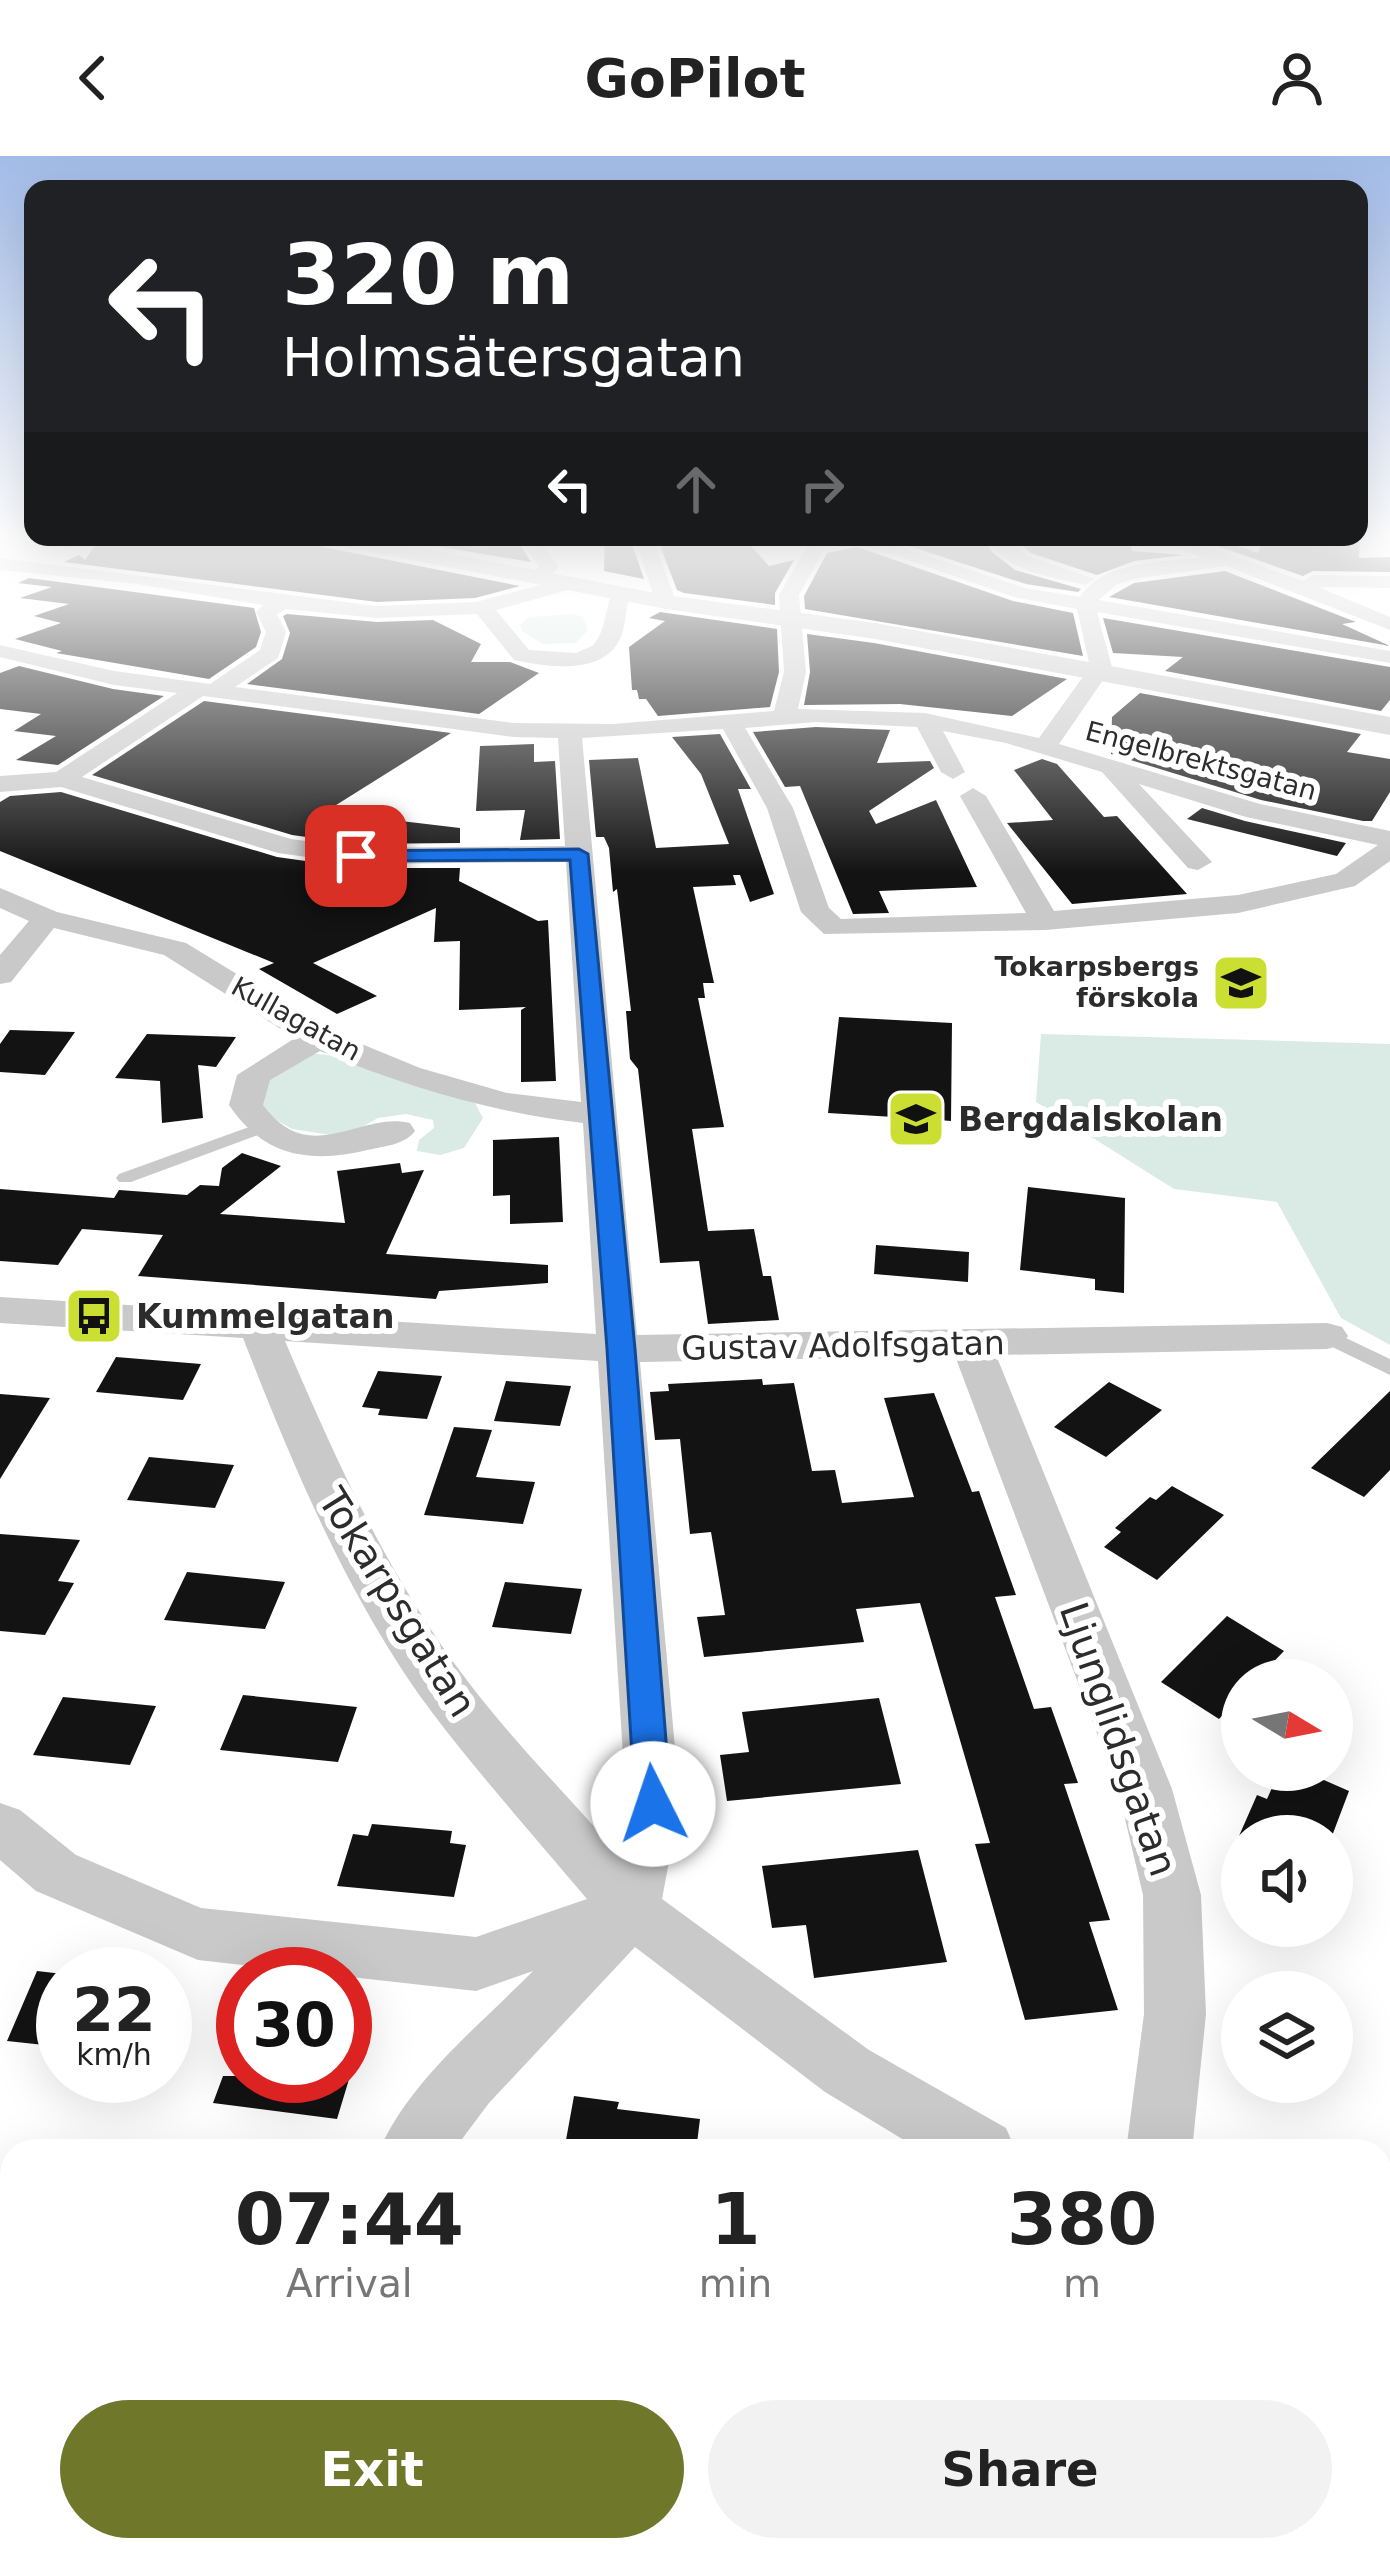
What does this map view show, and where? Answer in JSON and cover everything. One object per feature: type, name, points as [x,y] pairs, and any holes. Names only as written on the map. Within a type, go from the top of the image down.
[{"type":"street","points":[[62,779],[271,648]]},
{"type":"street","points":[[516,648],[522,655],[567,660],[601,648]]},
{"type":"street","points":[[785,716],[795,672],[792,648]]},
{"type":"street","points":[[956,648],[1390,726]]},
{"type":"street","points":[[1044,748],[1098,673],[1103,648]]},
{"type":"street","points":[[1345,648],[1390,656]]},
{"type":"street","name":"Engelbrektsgatan","points":[[0,651],[114,678],[514,730],[570,733],[853,714],[925,720],[1044,748],[1256,811],[1390,839]]},
{"type":"street","points":[[0,671],[41,662]]},
{"type":"street","points":[[729,720],[780,808],[816,912],[834,928],[1045,922],[1285,896],[1345,880],[1390,849]]},
{"type":"street","points":[[925,720],[953,772]]},
{"type":"street","points":[[422,2139],[467,2082],[632,1910],[653,1804],[570,733]]},
{"type":"street","points":[[1113,771],[1198,862]]},
{"type":"street","points":[[0,784],[62,779],[288,847],[356,856],[579,854]]},
{"type":"street","points":[[973,796],[1045,922]]},
{"type":"street","name":"Kullagatan","points":[[0,897],[47,918],[175,949],[318,1038],[408,1076],[504,1103],[601,1114]]},
{"type":"street","points":[[0,975],[47,918]]},
{"type":"street","points":[[318,1038],[254,1075],[246,1105],[260,1127],[287,1140],[331,1147],[364,1143],[397,1131]]},
{"type":"street","name":"Gustav Adolfsgatan","points":[[0,1310],[621,1349],[1327,1336]]},
{"type":"street","name":"Tokarpsgatan","points":[[259,1327],[320,1479],[374,1577],[451,1697],[632,1910],[847,2071],[963,2139]]},
{"type":"street","name":"Ljunglidsgatan","points":[[971,1344],[1145,1789],[1172,1894],[1174,2014],[1160,2139]]},
{"type":"street","points":[[0,1827],[56,1873],[198,1934],[476,1964],[632,1910]]},
{"type":"lane","points":[[125,1178],[260,1127]]},
{"type":"lane","points":[[1327,1336],[1390,1369]]},
{"type":"shaded area","points":[[1041,1034],[1390,1044],[1390,1345],[1341,1318],[1277,1202],[1174,1189],[1036,1102]]},
{"type":"shaded area","points":[[306,1053],[328,1055],[475,1103],[483,1118],[464,1148],[440,1155],[417,1151],[419,1140],[434,1128],[433,1120],[406,1114],[378,1118],[344,1137],[292,1129],[266,1114],[260,1097],[266,1074]]},
{"type":"building","points":[[51,648],[254,648],[209,679],[56,653],[62,651]]},
{"type":"building","points":[[285,648],[479,648],[471,662],[510,662],[539,673],[479,714],[247,684],[282,659]]},
{"type":"building","points":[[629,648],[778,648],[779,672],[770,707],[658,716],[632,690]]},
{"type":"building","points":[[808,648],[902,648],[1067,679],[1012,716],[900,704],[804,705]]},
{"type":"building","points":[[1037,648],[1081,648],[1083,656]]},
{"type":"building","points":[[1112,648],[1280,648],[1390,667],[1390,700],[1381,711],[1165,671],[1183,657],[1113,653]]},
{"type":"building","points":[[19,666],[164,696],[58,765],[16,760],[56,736],[14,731],[41,714],[0,709],[0,673]]},
{"type":"building","points":[[1140,693],[1361,734],[1347,752],[1390,759],[1390,792],[1372,821],[1363,821],[1261,800],[1111,754],[1112,717]]},
{"type":"building","points":[[204,701],[451,733],[325,812],[460,828],[460,843],[357,844],[292,835],[92,775]]},
{"type":"building","points":[[816,727],[890,730],[877,763],[930,761],[934,768],[869,811],[876,824],[936,800],[977,887],[879,891],[889,913],[853,914],[800,786],[785,787],[753,732]]},
{"type":"building","points":[[720,734],[751,789],[738,789],[774,894],[750,902],[740,875],[733,875],[736,885],[693,887],[714,983],[703,983],[705,998],[698,998],[724,1127],[692,1129],[708,1231],[754,1229],[763,1276],[771,1276],[779,1320],[708,1324],[699,1261],[660,1263],[638,1069],[630,1059],[626,1011],[631,1011],[617,889],[613,892],[609,848],[604,837],[596,837],[589,760],[638,758],[656,848],[729,844],[701,774],[672,737]]},
{"type":"building","points":[[534,744],[534,762],[555,761],[560,839],[520,840],[525,810],[476,811],[480,746]]},
{"type":"building","points":[[1042,759],[1057,764],[1104,817],[1117,816],[1187,894],[1072,904],[1007,823],[1053,820],[1014,770]]},
{"type":"building","points":[[61,792],[277,857],[356,868],[460,868],[459,881],[538,921],[548,920],[556,1081],[521,1082],[521,1010],[526,1007],[459,1010],[460,941],[434,942],[436,908],[313,963],[377,996],[337,1014],[259,969],[274,963],[0,851],[0,802],[10,796]]},
{"type":"building","points":[[1202,808],[1346,843],[1337,856],[1187,819]]},
{"type":"building","points":[[839,1017],[952,1023],[951,1121],[925,1119],[925,1130],[893,1128],[894,1117],[828,1113]]},
{"type":"building","points":[[10,1030],[75,1032],[45,1075],[0,1072],[0,1044]]},
{"type":"building","points":[[147,1034],[236,1037],[216,1067],[198,1065],[203,1118],[162,1123],[160,1081],[115,1078]]},
{"type":"building","points":[[559,1137],[563,1222],[510,1224],[510,1195],[493,1196],[493,1140]]},
{"type":"building","points":[[242,1153],[281,1166],[220,1214],[345,1223],[337,1171],[400,1163],[402,1173],[424,1170],[386,1254],[548,1265],[548,1283],[439,1291],[436,1299],[138,1276],[163,1235],[82,1229],[58,1265],[0,1261],[0,1189],[114,1198],[119,1190],[187,1195],[200,1185],[219,1186],[222,1168]]},
{"type":"building","points":[[1028,1187],[1125,1198],[1124,1293],[1095,1290],[1095,1279],[1020,1270]]},
{"type":"building","points":[[876,1245],[969,1252],[968,1282],[874,1274]]},
{"type":"building","points":[[116,1357],[201,1364],[183,1400],[96,1392]]},
{"type":"building","points":[[378,1371],[442,1376],[427,1419],[378,1415],[380,1409],[362,1407]]},
{"type":"building","points":[[762,1379],[763,1385],[794,1383],[812,1471],[835,1470],[842,1503],[914,1497],[884,1398],[934,1393],[972,1492],[979,1491],[1016,1595],[995,1597],[1034,1709],[1051,1707],[1078,1783],[1064,1784],[1110,1920],[1089,1922],[1118,2010],[1025,2020],[975,1844],[990,1843],[920,1603],[856,1609],[864,1642],[704,1657],[697,1617],[725,1615],[711,1532],[690,1534],[680,1439],[655,1440],[650,1392],[669,1391],[668,1384]]},
{"type":"building","points":[[506,1381],[571,1386],[560,1426],[494,1421]]},
{"type":"building","points":[[1109,1382],[1162,1410],[1106,1457],[1054,1427]]},
{"type":"building","points":[[1390,1391],[1390,1470],[1364,1497],[1311,1468]]},
{"type":"building","points":[[0,1394],[50,1398],[0,1479]]},
{"type":"building","points":[[454,1427],[492,1430],[476,1477],[535,1482],[523,1524],[424,1515]]},
{"type":"building","points":[[149,1457],[234,1465],[215,1508],[127,1500]]},
{"type":"building","points":[[1172,1486],[1224,1515],[1157,1580],[1104,1547],[1121,1532],[1115,1528],[1150,1497],[1156,1500]]},
{"type":"building","points":[[0,1534],[80,1540],[58,1581],[74,1583],[45,1635],[0,1631]]},
{"type":"building","points":[[187,1572],[285,1582],[265,1629],[164,1620]]},
{"type":"building","points":[[505,1582],[582,1589],[571,1634],[492,1627]]},
{"type":"building","points":[[1227,1616],[1284,1651],[1276,1659],[1221,1659],[1219,1719],[1161,1682]]},
{"type":"building","points":[[243,1695],[357,1707],[338,1762],[220,1750]]},
{"type":"building","points":[[63,1697],[156,1706],[130,1765],[33,1755]]},
{"type":"building","points":[[879,1698],[901,1784],[727,1801],[720,1755],[749,1752],[742,1712]]},
{"type":"building","points":[[1271,1791],[1349,1791],[1340,1815],[1248,1815],[1257,1795],[1267,1799]]},
{"type":"building","points":[[372,1824],[452,1831],[450,1843],[466,1845],[454,1897],[337,1886],[353,1834],[368,1836]]},
{"type":"building","points":[[918,1850],[947,1962],[814,1978],[806,1925],[772,1928],[762,1866]]},
{"type":"building","points":[[36,1973],[36,2044],[7,2041]]},
{"type":"building","points":[[216,2095],[216,2103],[342,2103],[337,2119],[213,2103]]},
{"type":"building","points":[[574,2096],[619,2102],[617,2109],[700,2119],[698,2139],[566,2139]]},
{"type":"place","name":"Tokarpsbergs förskola","points":[[1241,983]]},
{"type":"place","name":"Bergdalskolan","points":[[916,1119]]},
{"type":"place","name":"Kummelgatan","points":[[94,1316]]},
{"type":"route","points":[[356,856],[579,854],[653,1804]]}]
